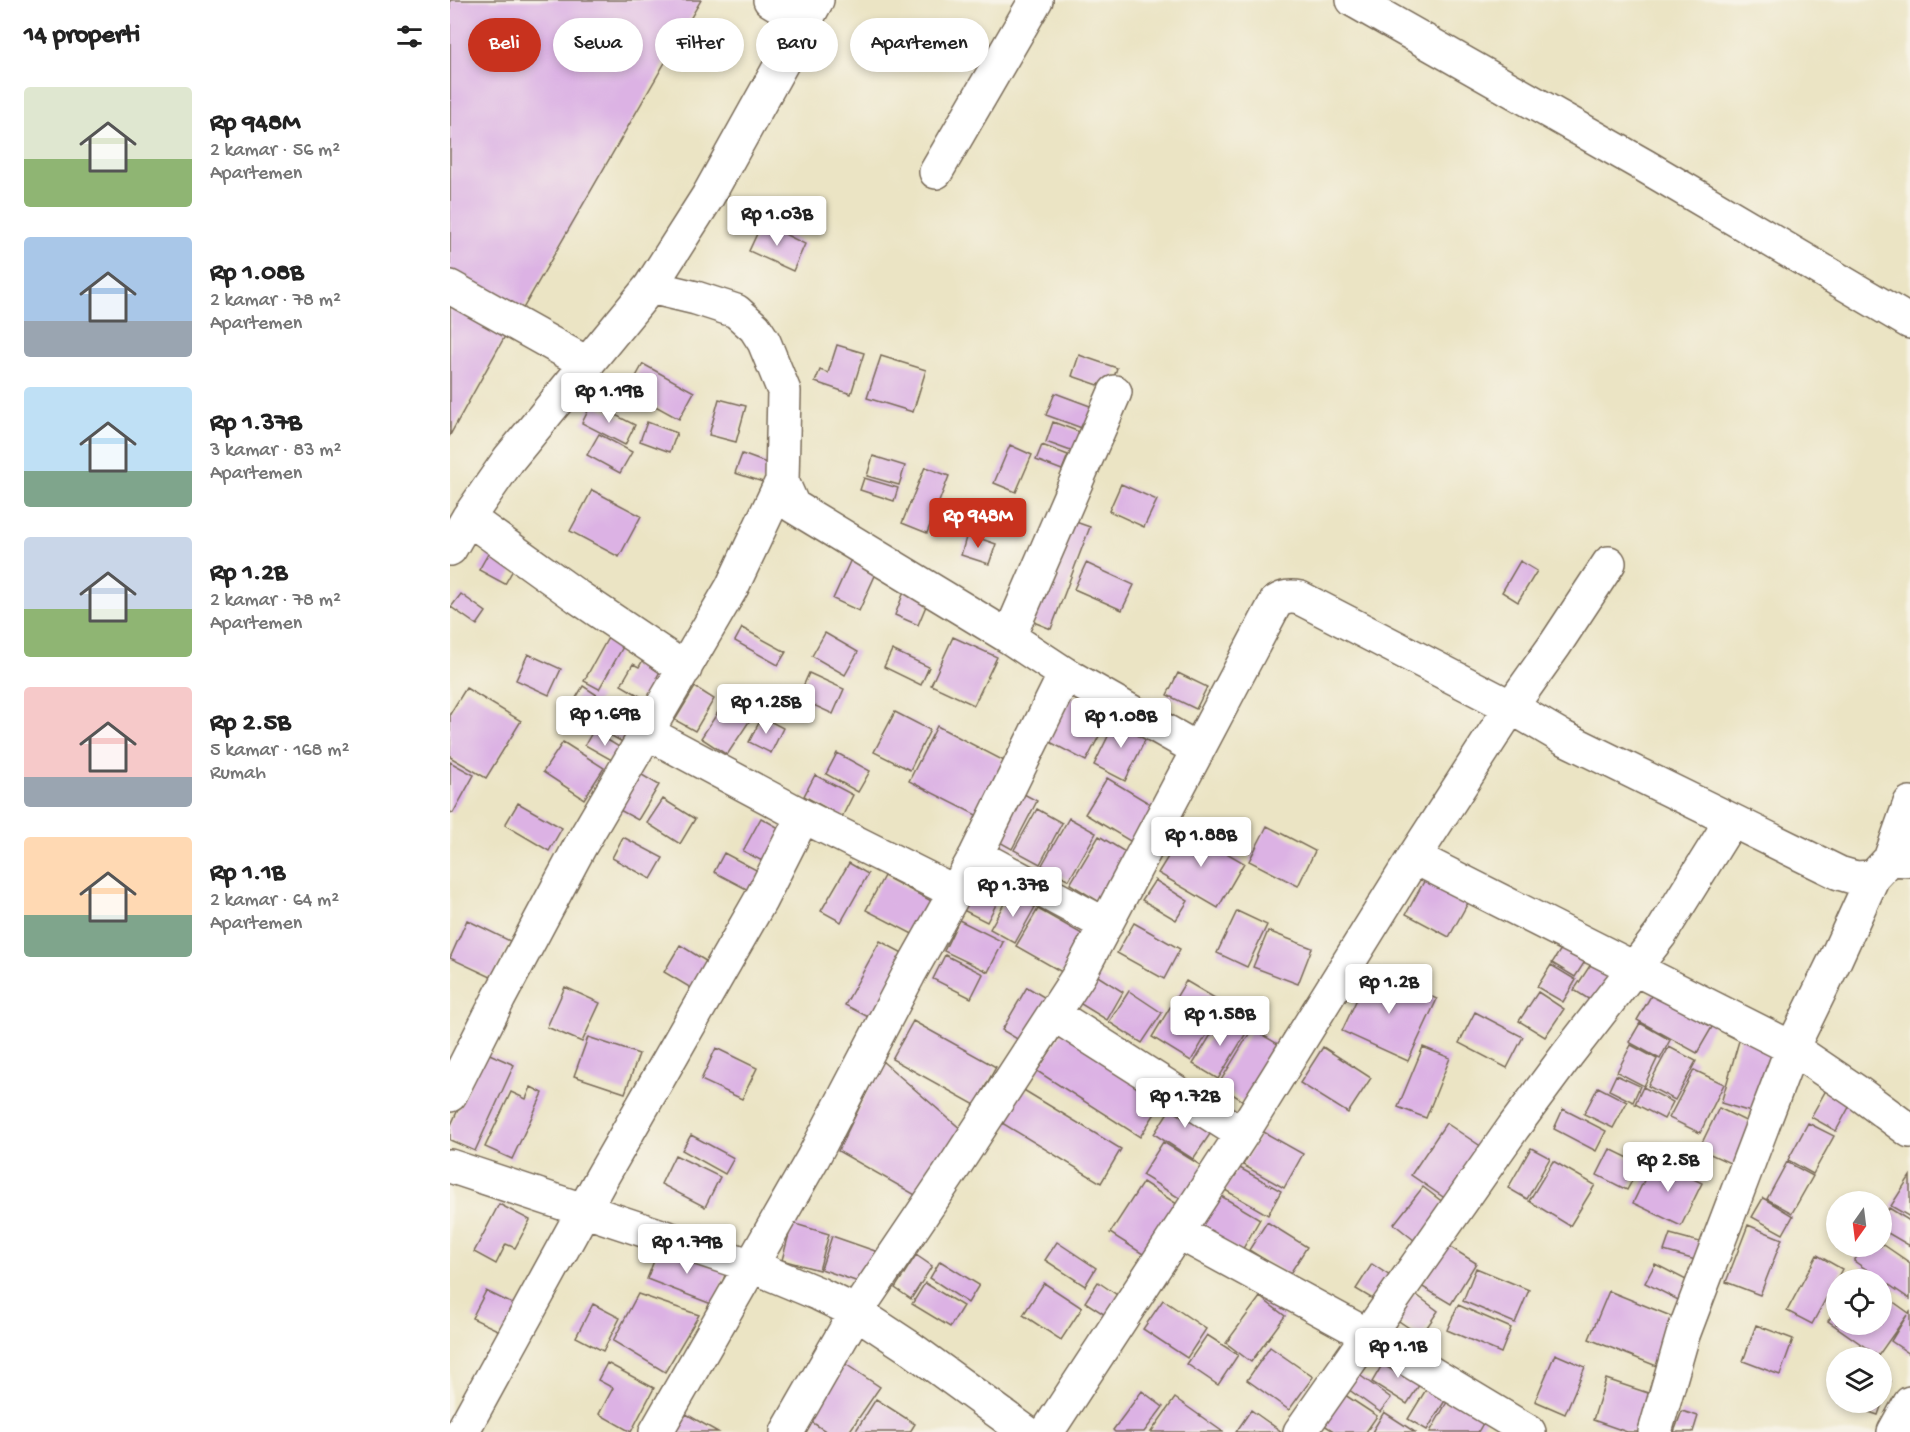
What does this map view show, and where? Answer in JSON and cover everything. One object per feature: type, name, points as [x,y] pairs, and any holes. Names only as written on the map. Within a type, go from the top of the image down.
[{"type":"street","points":[[450,549],[468,518],[509,459],[650,287],[708,196],[811,11],[770,0]]},
{"type":"street","points":[[936,172],[1036,0]]},
{"type":"street","points":[[1353,0],[1645,166],[1910,322]]},
{"type":"street","points":[[450,287],[588,364]]},
{"type":"street","points":[[650,287],[736,311],[755,328],[772,358],[784,391],[782,481],[793,506],[800,512],[1009,637],[1065,674],[1197,749]]},
{"type":"street","points":[[1009,637],[1115,392]]},
{"type":"street","points":[[450,1095],[458,1062],[499,998],[579,848],[732,587],[782,481]]},
{"type":"street","points":[[468,518],[578,597],[685,669]]},
{"type":"street","points":[[1047,1432],[1242,1134],[1414,857],[1511,707],[1609,563]]},
{"type":"street","points":[[787,1432],[856,1312],[1055,1015],[1106,926],[1276,602],[1289,596],[1300,598],[1511,707],[1564,738],[1839,873],[1856,878],[1891,865]]},
{"type":"street","points":[[657,1432],[752,1266],[976,855],[1065,674]]},
{"type":"street","points":[[646,732],[803,816],[955,892]]},
{"type":"street","points":[[1655,1432],[1683,1335],[1792,1048],[1836,958],[1891,865],[1910,803]]},
{"type":"street","points":[[462,1432],[584,1210],[760,901],[803,816]]},
{"type":"street","points":[[1300,1432],[1514,1128],[1666,927],[1731,821]]},
{"type":"street","points":[[976,855],[1106,926]]},
{"type":"street","points":[[1414,857],[1792,1048],[1910,1131]]},
{"type":"street","points":[[1055,1015],[1242,1134]]},
{"type":"street","points":[[450,1166],[752,1266],[819,1294],[856,1312],[909,1347],[1026,1432]]},
{"type":"street","points":[[1178,1232],[1369,1336],[1529,1432]]},
{"type":"building","points":[[450,0],[701,0],[691,18],[655,18],[655,72],[659,72],[521,312],[450,272]]},
{"type":"building","points":[[762,223],[805,244],[793,271],[749,251]]},
{"type":"building","points":[[450,306],[505,336],[450,435]]},
{"type":"building","points":[[837,345],[864,353],[851,394],[815,382],[820,370],[828,373]]},
{"type":"building","points":[[1079,355],[1117,368],[1110,389],[1072,376]]},
{"type":"building","points":[[881,356],[926,370],[913,412],[867,398]]},
{"type":"building","points":[[643,364],[694,392],[679,419],[628,391]]},
{"type":"building","points":[[1055,393],[1098,409],[1090,431],[1046,415]]},
{"type":"building","points":[[719,399],[746,406],[736,442],[709,435]]},
{"type":"building","points":[[592,403],[635,425],[625,445],[582,423]]},
{"type":"building","points":[[647,422],[677,433],[670,452],[640,441]]},
{"type":"building","points":[[1053,422],[1085,434],[1079,454],[1046,442]]},
{"type":"building","points":[[599,434],[632,452],[620,473],[587,455]]},
{"type":"building","points":[[1010,445],[1032,455],[1016,492],[994,483]]},
{"type":"building","points":[[1042,445],[1068,455],[1062,470],[1036,460]]},
{"type":"building","points":[[742,454],[772,465],[766,483],[735,473]]},
{"type":"building","points":[[873,456],[905,466],[899,485],[867,476]]},
{"type":"building","points":[[925,467],[949,476],[927,533],[902,523]]},
{"type":"building","points":[[864,478],[898,488],[894,501],[860,490]]},
{"type":"building","points":[[1121,484],[1157,500],[1144,527],[1109,511]]},
{"type":"building","points":[[592,490],[641,516],[619,557],[570,531]]},
{"type":"building","points":[[978,508],[1006,519],[1000,535],[972,524]]},
{"type":"building","points":[[1070,520],[1090,527],[1051,629],[1031,621]]},
{"type":"building","points":[[967,534],[996,544],[989,564],[961,555]]},
{"type":"building","points":[[492,547],[518,561],[505,584],[479,570]]},
{"type":"building","points":[[852,557],[878,569],[859,611],[833,599]]},
{"type":"building","points":[[1520,561],[1537,571],[1518,602],[1502,592]]},
{"type":"building","points":[[1086,563],[1134,585],[1122,610],[1074,589]]},
{"type":"building","points":[[907,584],[931,594],[918,625],[895,615]]},
{"type":"building","points":[[461,594],[486,612],[477,625],[451,607]]},
{"type":"building","points":[[742,628],[786,652],[778,665],[735,641]]},
{"type":"building","points":[[825,633],[858,652],[845,675],[812,656]]},
{"type":"building","points":[[609,636],[624,645],[599,689],[584,681]]},
{"type":"building","points":[[953,637],[997,657],[974,705],[931,685]]},
{"type":"building","points":[[892,650],[929,667],[921,685],[884,667]]},
{"type":"building","points":[[528,654],[561,669],[549,695],[516,680]]},
{"type":"building","points":[[644,658],[662,668],[657,677],[668,683],[655,705],[621,685],[633,664],[639,667]]},
{"type":"building","points":[[809,673],[844,689],[833,714],[798,698]]},
{"type":"building","points":[[1178,673],[1207,687],[1196,709],[1167,695]]},
{"type":"building","points":[[583,686],[600,697],[581,730],[563,720]]},
{"type":"building","points":[[695,687],[714,699],[695,731],[675,720]]},
{"type":"building","points":[[466,688],[521,721],[486,778],[450,757],[450,714]]},
{"type":"building","points":[[732,691],[758,708],[727,755],[701,738]]},
{"type":"building","points":[[1071,697],[1109,717],[1086,761],[1048,741]]},
{"type":"building","points":[[616,709],[643,725],[631,747],[603,731]]},
{"type":"building","points":[[895,712],[930,730],[910,770],[874,752]]},
{"type":"building","points":[[762,717],[783,728],[771,753],[749,742]]},
{"type":"building","points":[[1117,718],[1148,734],[1125,781],[1094,765]]},
{"type":"building","points":[[937,726],[1012,765],[984,819],[909,781]]},
{"type":"building","points":[[593,731],[624,750],[617,763],[585,745]]},
{"type":"building","points":[[563,742],[604,768],[584,799],[543,772]]},
{"type":"building","points":[[837,753],[870,771],[858,792],[826,774]]},
{"type":"building","points":[[450,762],[474,775],[453,813],[450,812]]},
{"type":"building","points":[[637,772],[659,785],[638,820],[616,808]]},
{"type":"building","points":[[815,775],[853,795],[842,817],[804,796]]},
{"type":"building","points":[[1107,778],[1157,808],[1135,844],[1085,814]]},
{"type":"building","points":[[1022,793],[1037,801],[1012,849],[996,840]]},
{"type":"building","points":[[663,799],[695,819],[680,844],[647,823]]},
{"type":"building","points":[[518,803],[562,828],[549,851],[505,825]]},
{"type":"building","points":[[1037,809],[1062,823],[1040,864],[1014,850]]},
{"type":"building","points":[[761,818],[788,833],[770,865],[743,851]]},
{"type":"building","points":[[1069,818],[1096,833],[1069,880],[1042,865]]},
{"type":"building","points":[[1267,826],[1315,851],[1298,886],[1249,861]]},
{"type":"building","points":[[1185,829],[1244,863],[1218,908],[1158,873]]},
{"type":"building","points":[[1099,836],[1135,858],[1106,906],[1070,884]]},
{"type":"building","points":[[623,837],[663,858],[651,879],[612,858]]},
{"type":"building","points":[[724,853],[762,873],[752,892],[714,872]]},
{"type":"building","points":[[849,863],[868,874],[841,922],[821,911]]},
{"type":"building","points":[[884,876],[939,905],[922,939],[866,910]]},
{"type":"building","points":[[976,877],[1003,891],[987,922],[959,908]]},
{"type":"building","points":[[1426,878],[1469,901],[1449,937],[1406,914]]},
{"type":"building","points":[[1155,880],[1188,901],[1176,920],[1142,900]]},
{"type":"building","points":[[1010,893],[1035,907],[1015,943],[990,929]]},
{"type":"building","points":[[1038,909],[1089,938],[1067,975],[1016,946]]},
{"type":"building","points":[[1237,911],[1267,925],[1247,967],[1217,953]]},
{"type":"building","points":[[467,920],[510,941],[493,978],[450,958]]},
{"type":"building","points":[[959,920],[1003,942],[988,972],[944,951]]},
{"type":"building","points":[[1134,923],[1180,949],[1164,979],[1117,953]]},
{"type":"building","points":[[1268,931],[1312,948],[1298,984],[1253,967]]},
{"type":"building","points":[[1568,938],[1591,952],[1575,977],[1552,963]]},
{"type":"building","points":[[880,941],[912,958],[878,1022],[845,1005]]},
{"type":"building","points":[[680,945],[717,968],[701,994],[664,972]]},
{"type":"building","points":[[945,955],[983,974],[971,998],[933,979]]},
{"type":"building","points":[[1595,958],[1619,973],[1598,1005],[1574,990]]},
{"type":"building","points":[[1551,965],[1576,980],[1563,1002],[1537,987]]},
{"type":"building","points":[[1371,969],[1437,999],[1408,1061],[1342,1031]]},
{"type":"building","points":[[1093,973],[1123,992],[1107,1020],[1076,1001]]},
{"type":"building","points":[[1186,981],[1225,1004],[1191,1061],[1152,1037]]},
{"type":"building","points":[[1659,982],[1719,1015],[1697,1053],[1637,1020]]},
{"type":"building","points":[[565,987],[600,1003],[582,1042],[547,1027]]},
{"type":"building","points":[[1027,987],[1049,1000],[1024,1043],[1002,1030]]},
{"type":"building","points":[[1129,991],[1162,1013],[1142,1043],[1109,1022]]},
{"type":"building","points":[[1538,992],[1564,1009],[1545,1037],[1519,1021]]},
{"type":"building","points":[[1475,1012],[1523,1037],[1507,1068],[1459,1043]]},
{"type":"building","points":[[1223,1015],[1248,1030],[1218,1079],[1193,1064]]},
{"type":"building","points":[[913,1021],[996,1067],[975,1105],[892,1059]]},
{"type":"building","points":[[1640,1023],[1670,1040],[1660,1059],[1629,1042]]},
{"type":"building","points":[[1065,1028],[1168,1093],[1140,1137],[1037,1071]]},
{"type":"building","points":[[1252,1029],[1283,1047],[1248,1104],[1218,1085]]},
{"type":"building","points":[[1741,1034],[1784,1047],[1764,1116],[1721,1103]]},
{"type":"building","points":[[588,1037],[639,1054],[625,1093],[574,1076]]},
{"type":"building","points":[[1631,1045],[1657,1059],[1644,1086],[1617,1072]]},
{"type":"building","points":[[1323,1047],[1371,1078],[1348,1113],[1300,1083]]},
{"type":"building","points":[[1423,1047],[1450,1058],[1426,1118],[1398,1107]]},
{"type":"building","points":[[1669,1047],[1696,1061],[1675,1100],[1648,1086]]},
{"type":"building","points":[[716,1048],[757,1068],[742,1099],[701,1080]]},
{"type":"building","points":[[485,1052],[514,1065],[475,1151],[450,1140],[450,1127]]},
{"type":"building","points":[[882,1061],[963,1131],[924,1200],[838,1151]]},
{"type":"building","points":[[1694,1070],[1724,1084],[1700,1133],[1669,1118]]},
{"type":"building","points":[[1616,1075],[1640,1086],[1633,1102],[1609,1090]]},
{"type":"building","points":[[1830,1083],[1854,1098],[1836,1131],[1811,1117]]},
{"type":"building","points":[[531,1087],[543,1093],[512,1159],[485,1147],[511,1092],[526,1099]]},
{"type":"building","points":[[1598,1087],[1627,1102],[1613,1128],[1584,1114]]},
{"type":"building","points":[[1643,1087],[1673,1102],[1664,1119],[1635,1104]]},
{"type":"building","points":[[1022,1089],[1121,1149],[1101,1183],[1002,1123]]},
{"type":"building","points":[[1177,1098],[1217,1124],[1193,1159],[1154,1134]]},
{"type":"building","points":[[1719,1108],[1760,1128],[1741,1168],[1699,1149]]},
{"type":"building","points":[[1563,1109],[1606,1131],[1596,1151],[1554,1129]]},
{"type":"building","points":[[1446,1123],[1488,1151],[1452,1203],[1411,1175]]},
{"type":"building","points":[[1808,1123],[1834,1136],[1813,1174],[1788,1160]]},
{"type":"building","points":[[1262,1131],[1303,1154],[1284,1188],[1243,1165]]},
{"type":"building","points":[[691,1135],[734,1158],[725,1174],[682,1150]]},
{"type":"building","points":[[1163,1142],[1205,1168],[1184,1201],[1142,1175]]},
{"type":"building","points":[[1531,1148],[1550,1158],[1527,1199],[1508,1188]]},
{"type":"building","points":[[1610,1149],[1641,1164],[1627,1190],[1597,1175]]},
{"type":"building","points":[[675,1155],[720,1177],[705,1207],[661,1184]]},
{"type":"building","points":[[1654,1160],[1702,1183],[1681,1226],[1633,1203]]},
{"type":"building","points":[[1553,1161],[1595,1185],[1570,1226],[1529,1201]]},
{"type":"building","points":[[1787,1162],[1813,1176],[1792,1213],[1767,1199]]},
{"type":"building","points":[[1238,1167],[1281,1191],[1268,1215],[1225,1190]]},
{"type":"building","points":[[1910,1176],[1910,1217],[1892,1204]]},
{"type":"building","points":[[1143,1182],[1180,1206],[1146,1256],[1110,1233]]},
{"type":"building","points":[[1423,1187],[1449,1207],[1420,1245],[1394,1224]]},
{"type":"building","points":[[1216,1193],[1260,1219],[1241,1252],[1197,1226]]},
{"type":"building","points":[[1763,1198],[1793,1216],[1783,1234],[1752,1217]]},
{"type":"building","points":[[499,1204],[530,1220],[515,1248],[506,1244],[496,1264],[474,1252]]},
{"type":"building","points":[[1892,1210],[1910,1221],[1910,1246],[1892,1235]]},
{"type":"building","points":[[1267,1222],[1307,1247],[1289,1275],[1249,1250]]},
{"type":"building","points":[[792,1223],[829,1234],[819,1270],[782,1260]]},
{"type":"building","points":[[1748,1225],[1782,1239],[1760,1295],[1726,1282]]},
{"type":"building","points":[[1670,1234],[1711,1245],[1706,1263],[1664,1251]]},
{"type":"building","points":[[832,1236],[878,1252],[867,1285],[821,1269]]},
{"type":"building","points":[[1057,1242],[1096,1268],[1085,1286],[1045,1260]]},
{"type":"building","points":[[660,1245],[727,1270],[714,1305],[647,1279]]},
{"type":"building","points":[[1447,1245],[1476,1263],[1451,1304],[1421,1286]]},
{"type":"building","points":[[1892,1251],[1910,1263],[1910,1299],[1892,1287],[1892,1269],[1866,1269],[1854,1261],[1857,1257],[1892,1257]]},
{"type":"building","points":[[916,1255],[932,1266],[911,1299],[895,1288]]},
{"type":"building","points":[[1817,1255],[1842,1269],[1826,1269],[1826,1298],[1812,1324],[1787,1311]]},
{"type":"building","points":[[940,1261],[979,1285],[968,1303],[930,1278]]},
{"type":"building","points":[[1372,1264],[1396,1280],[1381,1304],[1356,1289]]},
{"type":"building","points":[[1655,1264],[1696,1285],[1686,1304],[1645,1283]]},
{"type":"building","points":[[1476,1268],[1529,1290],[1515,1323],[1463,1301]]},
{"type":"building","points":[[1098,1282],[1126,1301],[1113,1320],[1085,1302]]},
{"type":"building","points":[[925,1283],[963,1306],[950,1327],[912,1304]]},
{"type":"building","points":[[1044,1283],[1082,1308],[1061,1340],[1023,1315]]},
{"type":"building","points":[[486,1291],[521,1308],[508,1335],[472,1318]]},
{"type":"building","points":[[1609,1291],[1683,1321],[1664,1369],[1589,1339]]},
{"type":"building","points":[[1414,1293],[1438,1311],[1421,1336],[1396,1319]]},
{"type":"building","points":[[638,1294],[699,1315],[665,1372],[613,1341]]},
{"type":"building","points":[[1260,1297],[1285,1316],[1251,1362],[1226,1343]]},
{"type":"building","points":[[1163,1300],[1206,1329],[1187,1358],[1143,1329]]},
{"type":"building","points":[[1892,1301],[1910,1312],[1910,1354],[1891,1341],[1907,1315],[1884,1347],[1865,1347],[1848,1335],[1892,1335]]},
{"type":"building","points":[[593,1304],[620,1318],[603,1351],[576,1337]]},
{"type":"building","points":[[1458,1305],[1511,1328],[1501,1353],[1447,1330]]},
{"type":"building","points":[[1756,1325],[1793,1339],[1780,1375],[1743,1361]]},
{"type":"building","points":[[1207,1335],[1238,1355],[1218,1385],[1187,1364]]},
{"type":"building","points":[[1270,1347],[1313,1377],[1289,1410],[1247,1380]]},
{"type":"building","points":[[1389,1353],[1425,1376],[1407,1404],[1372,1382]]},
{"type":"building","points":[[1555,1354],[1585,1367],[1565,1414],[1535,1401]]},
{"type":"building","points":[[607,1363],[654,1388],[631,1432],[599,1414],[613,1388],[598,1380]]},
{"type":"building","points":[[844,1363],[880,1387],[849,1432],[827,1432],[807,1419]]},
{"type":"building","points":[[1358,1374],[1391,1398],[1380,1412],[1348,1389]]},
{"type":"building","points":[[1606,1379],[1660,1397],[1648,1432],[1627,1432],[1593,1420]]},
{"type":"building","points":[[1430,1383],[1449,1394],[1427,1430],[1408,1419]]},
{"type":"building","points":[[1142,1391],[1163,1407],[1144,1432],[1115,1432],[1113,1430]]},
{"type":"building","points":[[1342,1393],[1377,1416],[1366,1432],[1335,1432],[1321,1423]]},
{"type":"building","points":[[1451,1395],[1486,1418],[1478,1432],[1430,1432]]},
{"type":"building","points":[[1175,1398],[1223,1432],[1151,1432]]},
{"type":"building","points":[[876,1399],[915,1424],[910,1432],[855,1432]]},
{"type":"building","points":[[1251,1410],[1282,1432],[1236,1432]]},
{"type":"building","points":[[1682,1411],[1698,1416],[1693,1432],[1674,1432]]},
{"type":"building","points":[[1384,1412],[1415,1432],[1372,1432]]},
{"type":"building","points":[[686,1414],[718,1432],[675,1432]]}]
